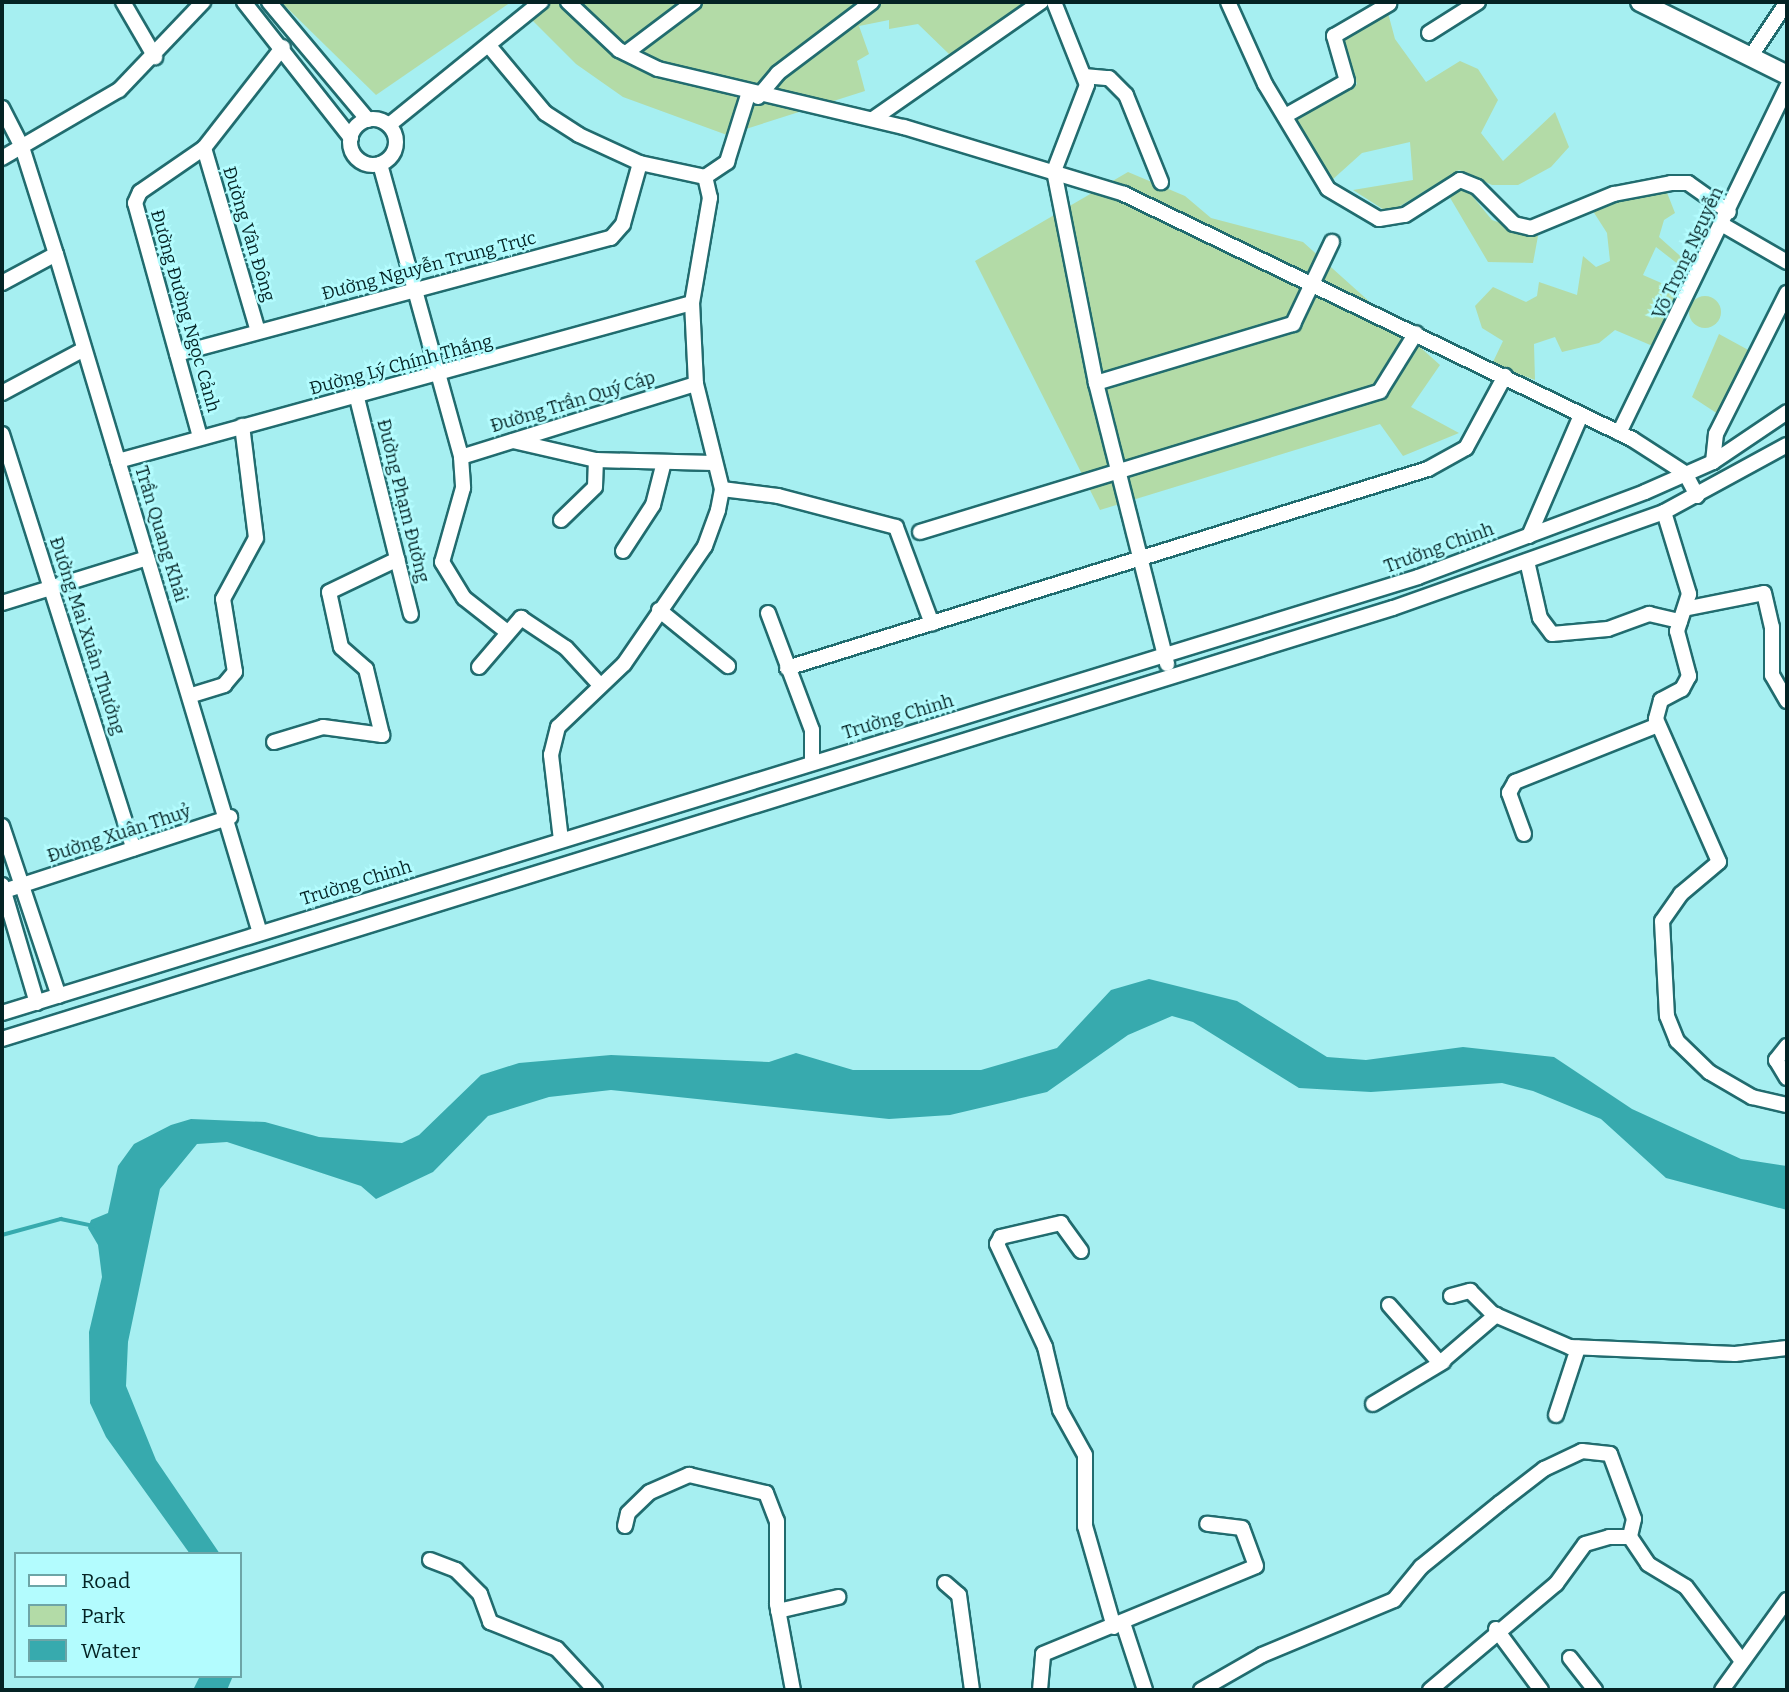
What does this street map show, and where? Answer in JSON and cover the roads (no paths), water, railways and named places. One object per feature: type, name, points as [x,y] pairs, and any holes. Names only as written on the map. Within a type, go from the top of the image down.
[{"type":"main road","points":[[1640,2],[1787,75]]},
{"type":"street","points":[[124,2],[155,57]]},
{"type":"street","points":[[2,158],[119,90],[155,57],[203,2]]},
{"type":"street","points":[[244,2],[283,47],[351,138],[356,157],[380,164]]},
{"type":"street","points":[[269,2],[368,120],[389,125]]},
{"type":"street","points":[[389,125],[489,47],[541,2]]},
{"type":"street","points":[[568,2],[626,53],[753,96],[873,119],[1124,194],[1619,433],[1685,473],[1697,496]]},
{"type":"street","points":[[626,53],[694,2]]},
{"type":"street","points":[[489,47],[545,113],[640,163],[705,177],[727,163],[753,96],[778,73],[872,2]]},
{"type":"street","points":[[873,119],[1041,2]]},
{"type":"street","points":[[1054,2],[1084,76],[1087,95],[1054,172],[1096,383],[1138,559],[1171,676]]},
{"type":"street","points":[[1228,2],[1285,116],[1328,189],[1379,219],[1405,215],[1460,180],[1472,183],[1514,224],[1531,228],[1614,194],[1671,183],[1688,183],[1726,218],[1787,262]]},
{"type":"street","points":[[1429,33],[1478,2]]},
{"type":"street","points":[[1751,55],[1787,2]]},
{"type":"street","points":[[1285,116],[1347,81],[1334,36],[1389,4]]},
{"type":"street","name":"Đường Đường Ngọc Cảnh","points":[[200,437],[135,203],[139,192],[204,148],[283,47]]},
{"type":"street","points":[[1084,76],[1109,78],[1126,95],[1161,182]]},
{"type":"street","name":"Võ Trọng Nguyễn","points":[[1619,433],[1726,218],[1787,87]]},
{"type":"street","name":"Trần Quang Khải","points":[[2,108],[22,147],[147,558],[265,931],[276,953]]},
{"type":"street","points":[[351,138],[368,120]]},
{"type":"street","points":[[380,164],[394,152],[389,125]]},
{"type":"street","name":"Đường Vân Đông","points":[[204,148],[258,331]]},
{"type":"street","name":"Đường Nguyễn Trung Trực","points":[[177,355],[412,287],[611,238],[623,224],[640,163]]},
{"type":"street","points":[[380,164],[461,457],[463,488],[442,562],[464,598],[506,631]]},
{"type":"street","points":[[561,840],[553,740],[598,684],[624,664],[705,545],[722,489],[713,463],[696,384],[692,303],[710,198],[705,177]]},
{"type":"street","points":[[1096,383],[1293,324],[1332,242]]},
{"type":"street","points":[[2,282],[56,254]]},
{"type":"street","points":[[1713,462],[1716,434],[1787,293]]},
{"type":"street","name":"Đường Lý Chính Thắng","points":[[118,461],[437,376],[692,303]]},
{"type":"street","points":[[920,532],[1380,391],[1416,333]]},
{"type":"street","points":[[2,393],[85,349]]},
{"type":"street","points":[[787,668],[1446,461],[1471,441],[1505,376]]},
{"type":"street","name":"Đường Trần Quý Cáp","points":[[461,457],[696,384]]},
{"type":"street","name":"Đường Phạm Đường","points":[[357,398],[411,614]]},
{"type":"street","name":"Trường Chinh","points":[[2,1013],[1165,656],[1529,536],[1713,462],[1787,412]]},
{"type":"street","points":[[1529,536],[1581,415]]},
{"type":"street","points":[[191,695],[224,685],[235,672],[223,599],[256,538],[242,426]]},
{"type":"street","name":"Đường Mai Xuân Thưởng","points":[[2,434],[134,849]]},
{"type":"street","points":[[513,441],[596,460],[713,463]]},
{"type":"street","points":[[2,1039],[1171,676],[1527,561],[1664,512],[1787,445]]},
{"type":"street","points":[[561,520],[595,487],[596,460]]},
{"type":"street","points":[[623,551],[653,505],[664,462]]},
{"type":"street","points":[[722,489],[778,496],[896,527],[932,624]]},
{"type":"street","points":[[1664,512],[1689,608]]},
{"type":"street","points":[[2,603],[147,558]]},
{"type":"street","points":[[274,742],[323,727],[382,735],[366,669],[341,648],[329,593],[398,559]]},
{"type":"street","points":[[1527,561],[1540,618],[1552,634],[1608,629],[1649,614],[1680,621]]},
{"type":"street","points":[[1787,701],[1770,668],[1772,618],[1763,593],[1689,608],[1680,621],[1689,676],[1661,701],[1658,725],[1719,862],[1681,894],[1662,920],[1671,1031],[1690,1056],[1731,1086],[1787,1105]]},
{"type":"street","points":[[659,610],[728,666]]},
{"type":"street","points":[[768,613],[812,730],[816,762],[826,782]]},
{"type":"street","points":[[479,667],[506,631],[525,619],[566,648],[598,684]]},
{"type":"street","points":[[1524,834],[1508,793],[1515,782],[1658,725]]},
{"type":"street","name":"Đường Xuân Thuỷ","points":[[3,888],[20,887],[230,817]]},
{"type":"street","points":[[2,826],[20,887],[59,996]]},
{"type":"street","points":[[3,888],[37,1003]]},
{"type":"street","points":[[1787,1046],[1776,1060],[1787,1078]]},
{"type":"street","points":[[1081,1251],[1061,1223],[1001,1237],[997,1244],[1045,1347],[1059,1410],[1085,1455],[1085,1526],[1118,1625],[1145,1690]]},
{"type":"street","points":[[1451,1296],[1470,1291],[1496,1315],[1577,1348],[1735,1354],[1787,1348]]},
{"type":"street","points":[[1389,1305],[1443,1362]]},
{"type":"street","points":[[1373,1404],[1443,1362],[1496,1315]]},
{"type":"street","points":[[1556,1415],[1577,1348]]},
{"type":"street","points":[[1201,1690],[1262,1655],[1394,1600],[1421,1567],[1510,1495],[1582,1451],[1610,1454],[1634,1519],[1630,1537],[1648,1564],[1693,1594],[1742,1661]]},
{"type":"street","points":[[625,1527],[628,1513],[650,1492],[689,1475],[766,1493],[777,1521],[778,1611],[793,1690]]},
{"type":"street","points":[[1041,1690],[1043,1654],[1256,1566],[1242,1528],[1207,1524]]},
{"type":"street","points":[[1430,1690],[1496,1629],[1556,1584],[1585,1544],[1630,1537]]},
{"type":"street","points":[[430,1560],[456,1570],[480,1594],[490,1622],[557,1649],[595,1690]]},
{"type":"street","points":[[945,1583],[959,1595],[972,1690]]},
{"type":"street","points":[[778,1611],[838,1597]]},
{"type":"street","points":[[1722,1690],[1787,1600]]},
{"type":"street","points":[[1496,1629],[1541,1690]]},
{"type":"street","points":[[1570,1658],[1594,1690]]},
{"type":"water","points":[[1149,979],[1237,1001],[1327,1057],[1366,1060],[1463,1047],[1554,1057],[1632,1109],[1741,1159],[1787,1166],[1787,1210],[1666,1178],[1601,1119],[1533,1091],[1502,1083],[1371,1092],[1299,1088],[1193,1022],[1172,1016],[1128,1035],[1047,1092],[950,1115],[889,1119],[611,1090],[549,1097],[488,1116],[433,1172],[376,1199],[361,1186],[227,1142],[197,1144],[160,1189],[128,1342],[126,1386],[156,1460],[219,1552],[189,1552],[106,1437],[90,1403],[89,1332],[102,1277],[98,1245],[88,1228],[91,1220],[108,1213],[118,1166],[134,1144],[171,1125],[191,1119],[265,1122],[319,1137],[402,1143],[419,1135],[481,1075],[519,1063],[611,1055],[769,1062],[796,1053],[853,1070],[981,1070],[1057,1048],[1111,990]]},
{"type":"water","points":[[199,1678],[232,1678],[227,1690],[193,1690]]},
{"type":"waterway","points":[[2,1235],[61,1219],[94,1226]]}]
